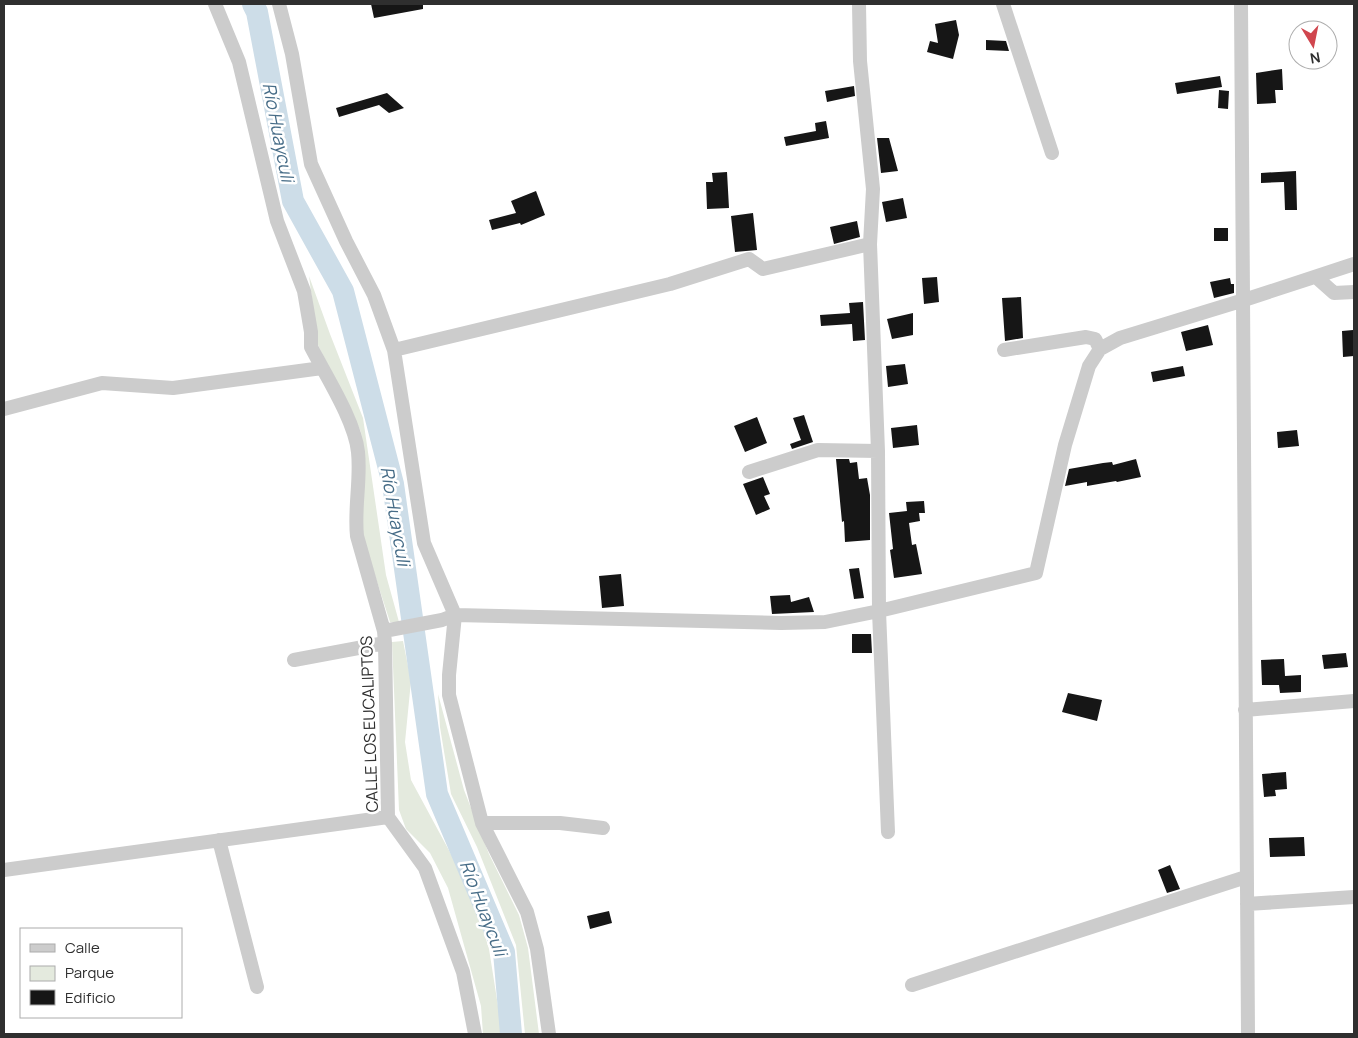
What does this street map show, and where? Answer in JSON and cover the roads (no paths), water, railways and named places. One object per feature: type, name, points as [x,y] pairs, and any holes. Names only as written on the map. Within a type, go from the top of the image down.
[{"type":"street","name":"CALLE LOS EUCALIPTOS","points":[[215,4],[239,62],[277,221],[304,291],[311,332],[311,347],[356,435],[359,454],[357,536],[389,634],[388,817],[425,868],[463,972],[475,1034]]},
{"type":"street","points":[[279,4],[292,54],[311,164],[346,241],[374,295],[394,350],[424,543],[448,618],[449,695],[482,823],[527,912],[537,949],[549,1034]]},
{"type":"street","points":[[859,4],[860,61],[872,189],[870,244],[878,451],[879,611],[888,832]]},
{"type":"street","points":[[1003,4],[1052,153]]},
{"type":"street","points":[[1241,4],[1248,1034]]},
{"type":"street","points":[[394,350],[670,284],[749,259],[763,269],[870,244]]},
{"type":"street","points":[[294,660],[448,618],[825,622],[879,611],[1036,573],[1065,445],[1089,366],[1100,349],[1120,338],[1354,264]]},
{"type":"street","points":[[1316,277],[1334,293],[1354,292]]},
{"type":"street","points":[[1004,350],[1086,337],[1095,339],[1100,349]]},
{"type":"street","points":[[4,408],[102,383],[173,388],[322,368]]},
{"type":"street","points":[[749,472],[818,450],[878,451]]},
{"type":"street","points":[[1245,710],[1354,701]]},
{"type":"street","points":[[4,870],[388,817]]},
{"type":"street","points":[[482,823],[560,823],[603,828]]},
{"type":"street","points":[[219,840],[257,987]]},
{"type":"street","points":[[912,985],[1246,877]]},
{"type":"street","points":[[1246,904],[1354,897]]},
{"type":"waterway","name":"Río Huayculi","points":[[253,4],[257,12],[293,201],[343,291],[393,484],[437,794],[504,952],[511,1034]]}]
